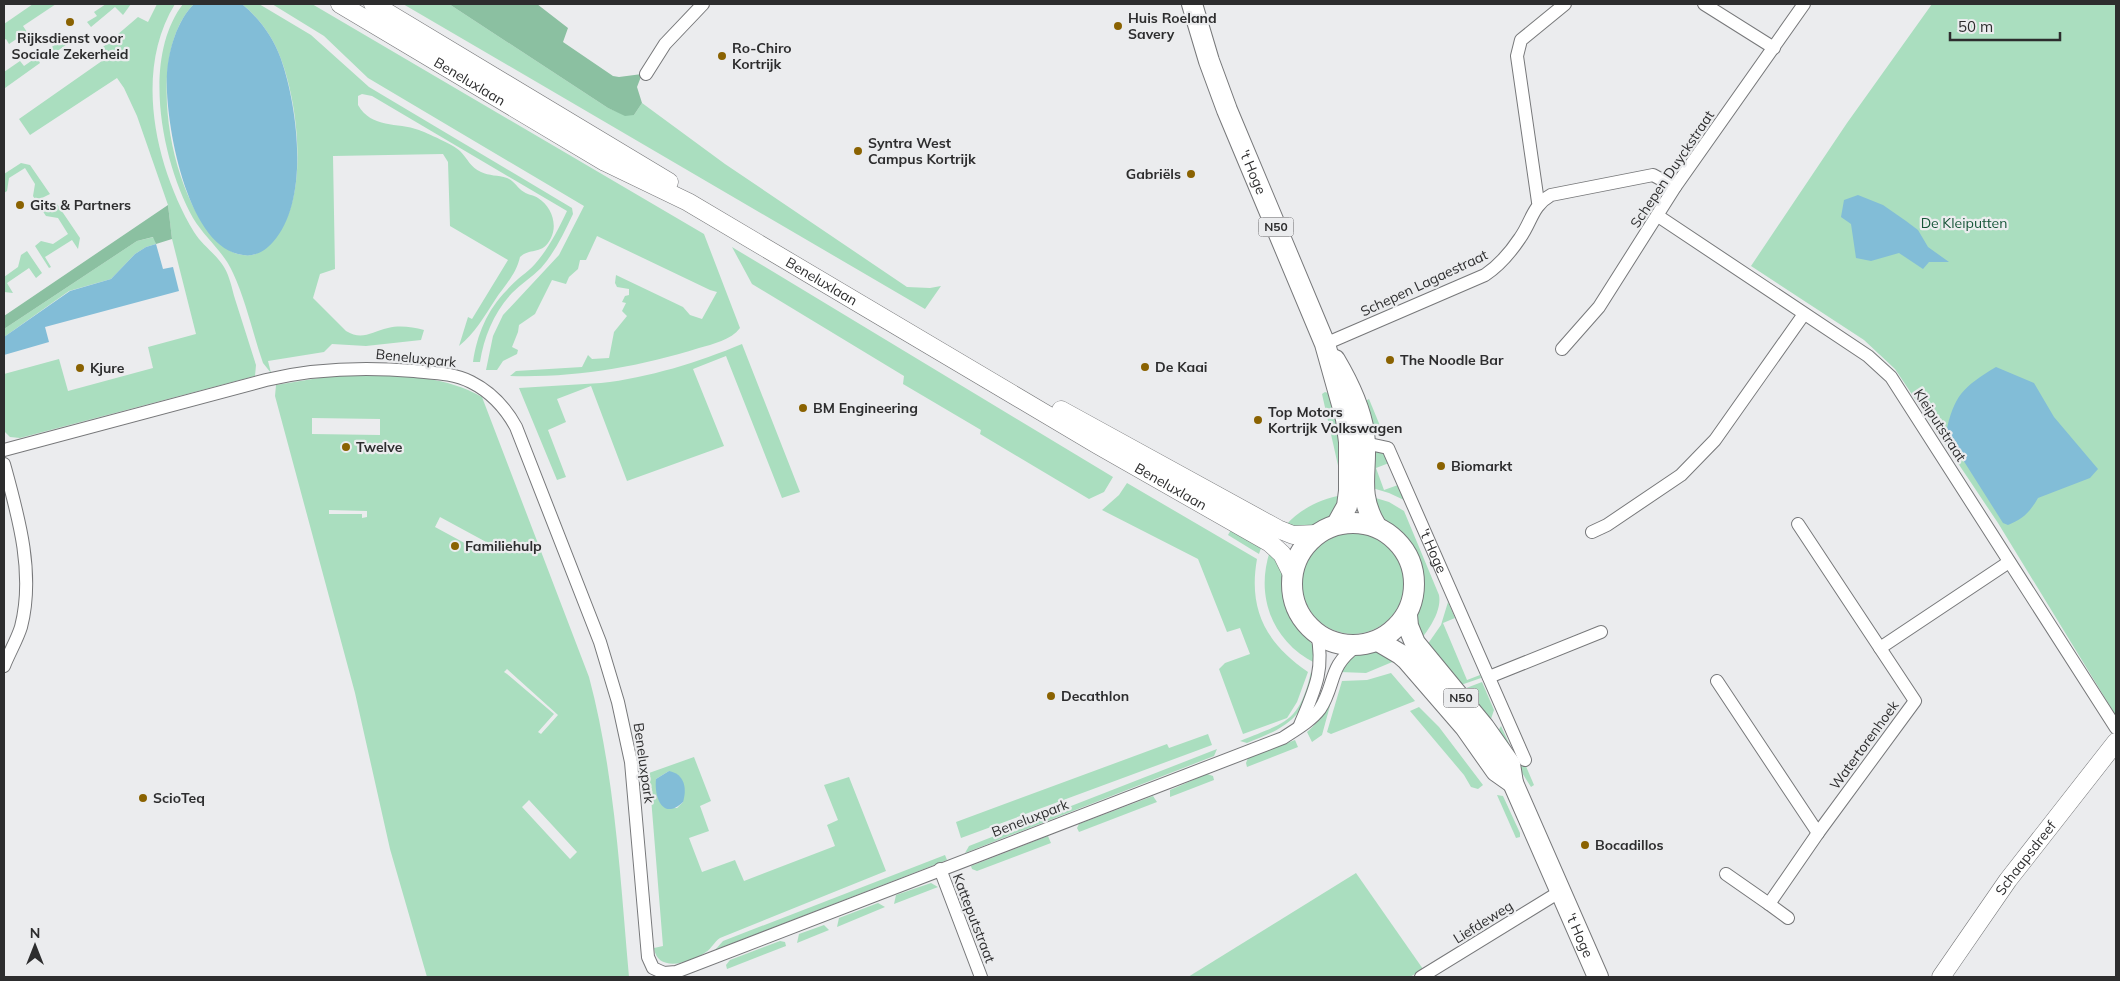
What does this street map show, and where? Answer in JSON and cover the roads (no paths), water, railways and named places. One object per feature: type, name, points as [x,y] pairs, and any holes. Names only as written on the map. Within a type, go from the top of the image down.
[{"type":"main road","name":"Beneluxlaan","points":[[340,4],[596,157],[688,202],[1098,445],[1270,543],[1282,554],[1292,574]]},
{"type":"main road","name":"Beneluxlaan","points":[[373,4],[534,98],[610,146],[1061,410],[1287,533],[1316,534]]},
{"type":"main road","name":"'t Hoge","points":[[1192,4],[1227,110],[1325,344],[1346,419],[1357,442],[1367,512],[1376,526]]},
{"type":"main road","name":"'t Hoge","points":[[1337,524],[1348,498],[1357,442]]},
{"type":"main road","name":"N50","points":[[1292,574],[1305,546],[1316,534],[1337,524],[1352,522],[1376,526],[1398,541],[1410,559],[1414,574],[1414,588],[1407,615]]},
{"type":"main road","points":[[1292,574],[1293,594],[1297,609],[1317,634],[1338,643],[1357,646],[1378,641],[1398,626],[1407,615]]},
{"type":"main road","name":"'t Hoge","points":[[1407,615],[1408,626],[1415,643],[1484,727],[1510,764],[1513,783],[1598,977]]},
{"type":"main road","name":"'t Hoge","points":[[1378,641],[1407,660],[1465,726],[1496,771],[1513,783]]},
{"type":"main road","name":"Schaapsdreef","points":[[1941,977],[2008,880],[2116,742]]},
{"type":"street","points":[[646,74],[665,44],[703,4]]},
{"type":"street","points":[[1564,4],[1521,40],[1517,56],[1538,202],[1551,195],[1653,175],[1675,187]]},
{"type":"street","points":[[1704,4],[1774,48]]},
{"type":"street","name":"Schepen Duyckstraat","points":[[1562,349],[1599,307],[1675,187],[1804,4]]},
{"type":"street","name":"Schepen Lagaestraat","points":[[1325,344],[1485,275],[1498,266],[1521,238],[1538,202]]},
{"type":"street","name":"Kleiputstraat","points":[[1658,216],[1868,356],[1891,377],[2116,728]]},
{"type":"street","points":[[1592,532],[1607,526],[1681,475],[1720,435],[1804,314]]},
{"type":"street","name":"Beneluxpark","points":[[4,450],[266,380],[310,371],[378,368],[445,374],[469,381],[492,395],[509,415],[516,427],[608,668],[631,762],[648,958],[651,966],[664,973],[676,972],[1283,738],[1313,717],[1320,708],[1337,666],[1344,656],[1357,646]]},
{"type":"street","name":"'t Hoge","points":[[1357,442],[1388,448],[1525,760]]},
{"type":"street","points":[[4,464],[14,500],[27,575],[21,627],[4,666]]},
{"type":"street","name":"Watertorenhoek","points":[[1769,904],[1818,833],[1915,701],[1798,524]]},
{"type":"street","points":[[1880,648],[2009,562]]},
{"type":"street","points":[[1489,677],[1601,632]]},
{"type":"street","points":[[1300,725],[1312,697],[1321,663],[1317,634]]},
{"type":"street","points":[[1717,681],[1818,833]]},
{"type":"street","name":"Katteputstraat","points":[[940,869],[981,977]]},
{"type":"street","points":[[1726,874],[1788,918]]},
{"type":"street","name":"Liefdeweg","points":[[1421,977],[1561,892]]},
{"type":"water","points":[[194,4],[242,4],[255,16],[270,36],[278,51],[287,79],[296,128],[296,179],[292,203],[285,224],[273,242],[263,251],[256,254],[243,255],[223,247],[207,230],[193,207],[182,179],[170,120],[167,73],[175,36],[183,19]]},
{"type":"water","points":[[1858,195],[1883,205],[1906,221],[1918,230],[1928,247],[1949,262],[1929,262],[1923,269],[1899,253],[1871,261],[1856,258],[1851,224],[1841,217],[1844,200]]},
{"type":"water","points":[[156,244],[163,269],[173,267],[179,291],[45,327],[49,342],[4,355],[4,337],[70,291],[111,279],[135,254],[146,247]]},
{"type":"water","points":[[1996,367],[2034,383],[2054,417],[2098,469],[2090,478],[2038,498],[2026,514],[2008,525],[2003,523],[1946,433],[1953,409],[1962,393],[1975,380]]},
{"type":"water","points":[[669,771],[679,775],[685,787],[683,802],[670,809],[661,805],[658,800],[656,786],[656,779]]},
{"type":"place","name":"Rijksdienst voor Sociale Zekerheid","points":[[70,22]]},
{"type":"place","name":"Huis Roeland Savery","points":[[1118,26]]},
{"type":"place","name":"Ro-Chiro Kortrijk","points":[[722,56]]},
{"type":"place","name":"Syntra West Campus Kortrijk","points":[[858,151]]},
{"type":"place","name":"Gabriëls","points":[[1191,174]]},
{"type":"place","name":"Gits & Partners","points":[[20,205]]},
{"type":"place","name":"The Noodle Bar","points":[[1390,360]]},
{"type":"place","name":"De Kaai","points":[[1145,367]]},
{"type":"place","name":"Kjure","points":[[80,368]]},
{"type":"place","name":"BM Engineering","points":[[803,408]]},
{"type":"place","name":"Top Motors Kortrijk Volkswagen","points":[[1258,420]]},
{"type":"place","name":"Twelve","points":[[346,447]]},
{"type":"place","name":"Biomarkt","points":[[1441,466]]},
{"type":"place","name":"Familiehulp","points":[[455,546]]},
{"type":"place","name":"Decathlon","points":[[1051,696]]},
{"type":"place","name":"ScioTeq","points":[[143,798]]},
{"type":"place","name":"Bocadillos","points":[[1585,845]]},
{"type":"park label","name":"De Kleiputten","points":[[1964,223]]}]
